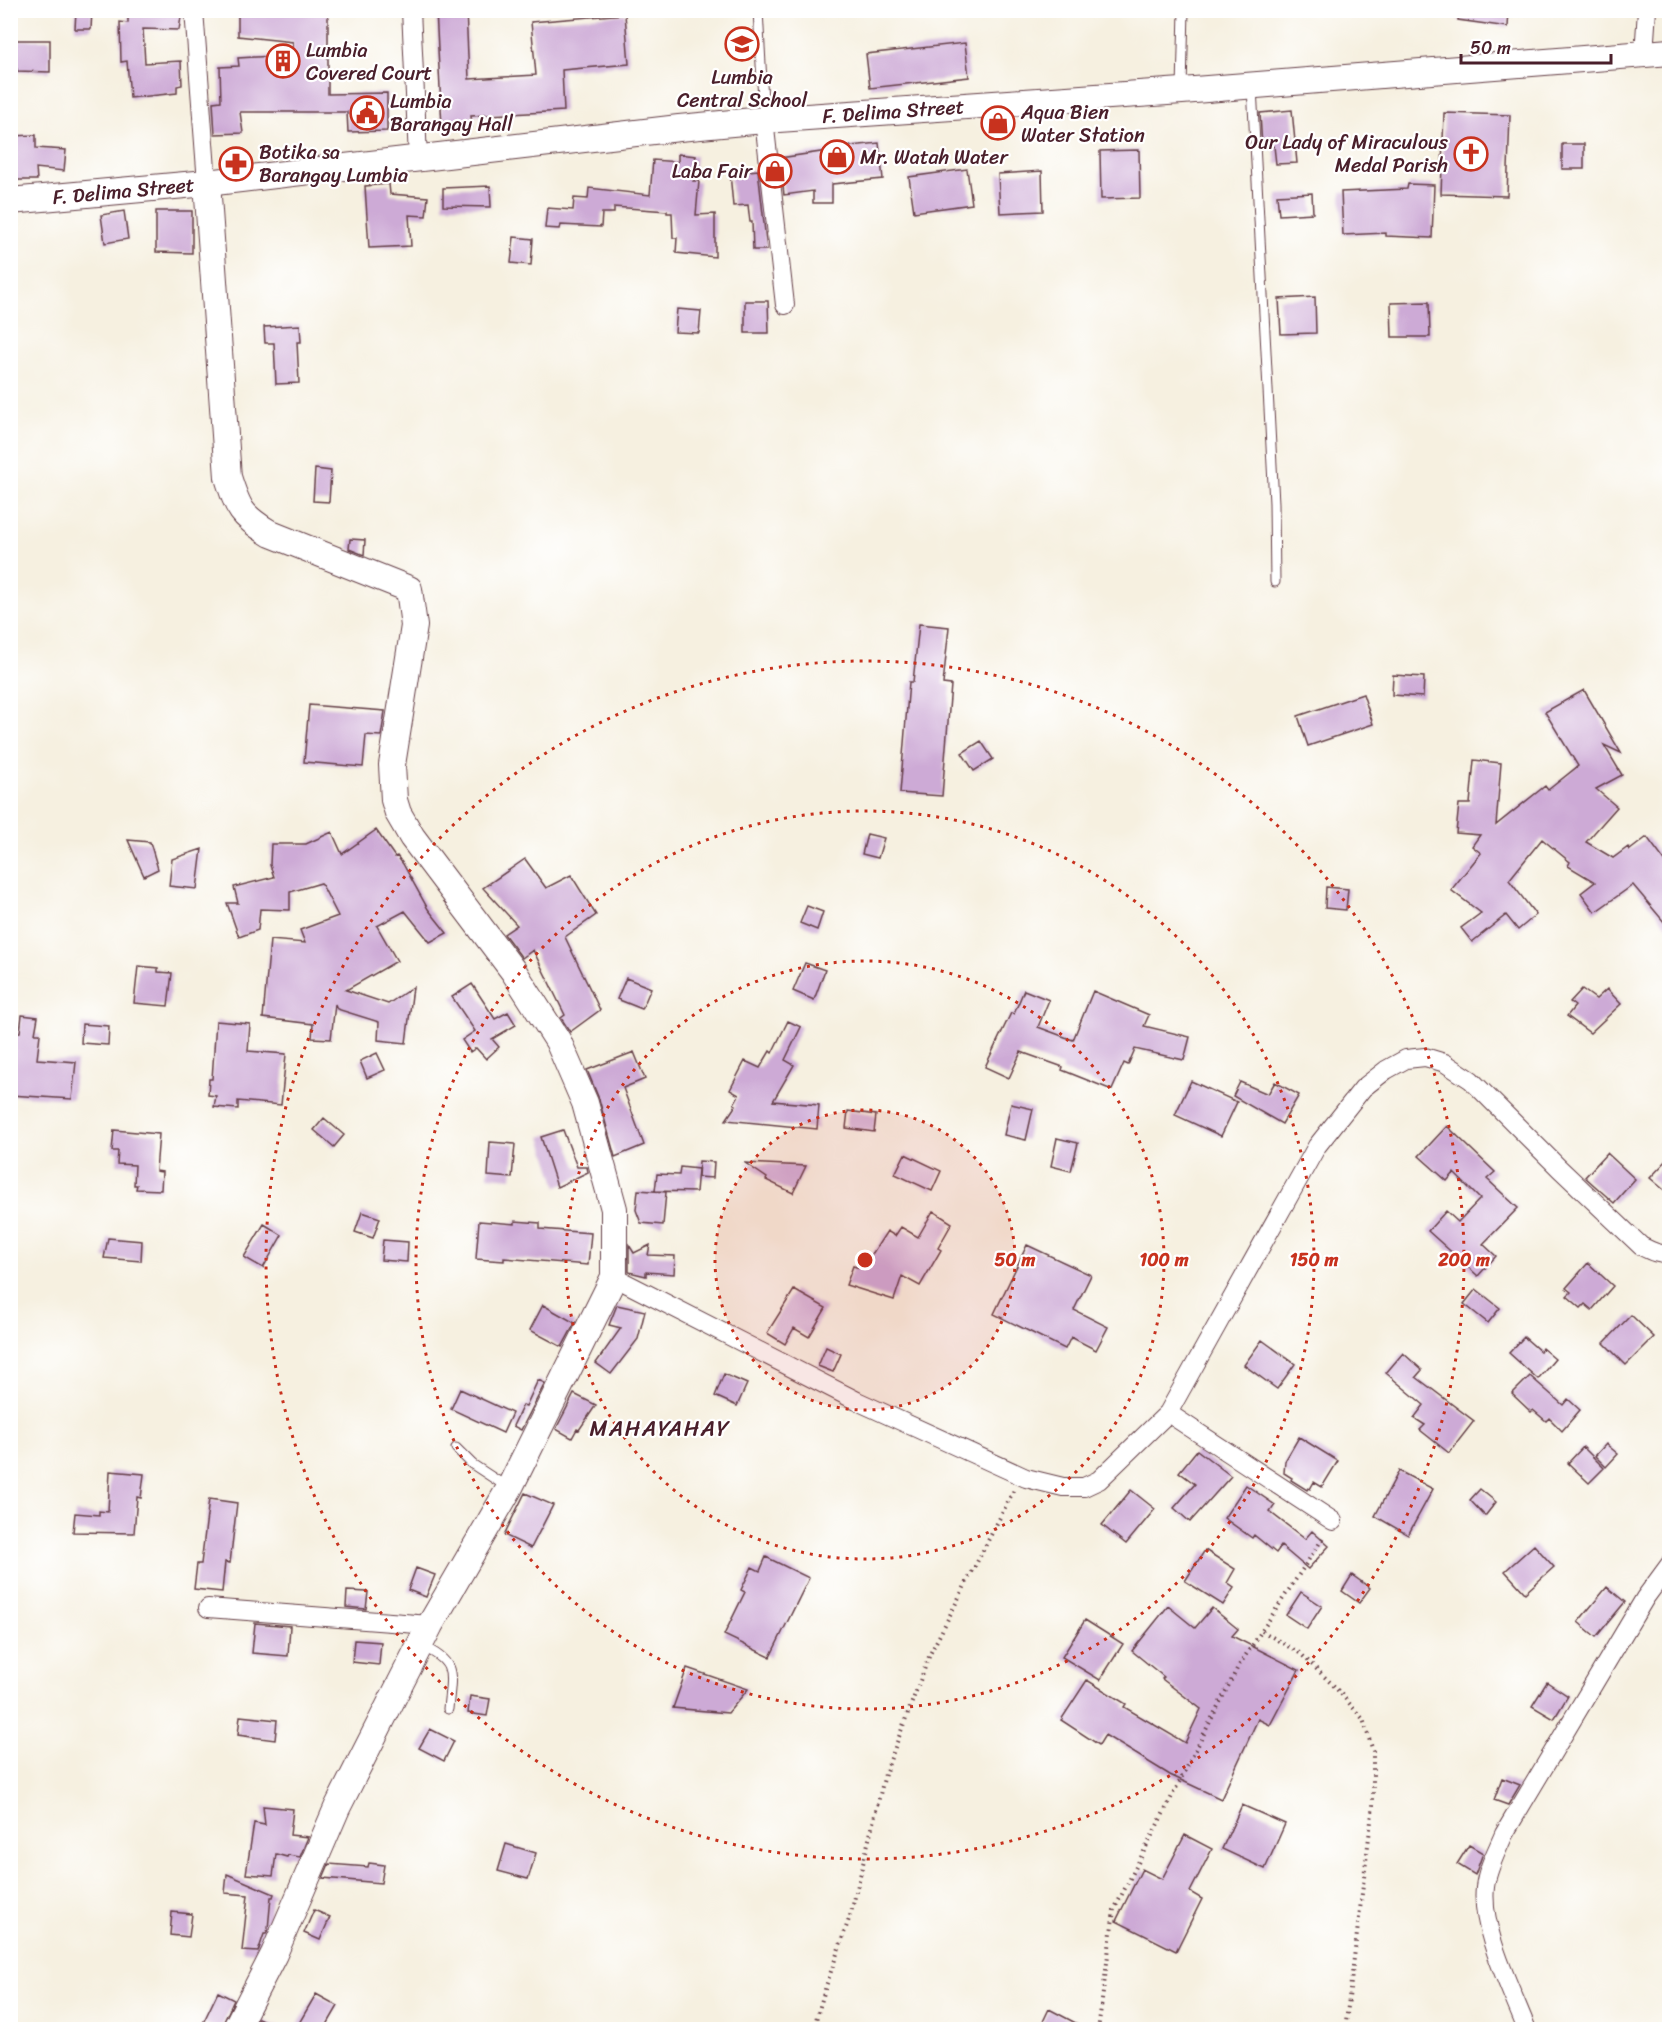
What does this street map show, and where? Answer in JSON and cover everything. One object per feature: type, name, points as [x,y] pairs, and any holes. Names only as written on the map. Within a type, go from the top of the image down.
[{"type":"street","points":[[194,10],[228,477],[236,501],[240,511],[246,517],[271,534],[409,589],[414,626],[392,765],[394,800],[398,813],[412,837],[514,972],[558,1041],[585,1103],[614,1209],[614,1276],[509,1489],[424,1635],[337,1808],[274,1954],[235,2030]]},
{"type":"street","points":[[411,10],[418,158]]},
{"type":"street","points":[[1644,54],[1647,10]]},
{"type":"street","name":"F. Delima Street","points":[[10,201],[207,183],[764,120],[1182,91],[1670,52]]},
{"type":"street","points":[[764,120],[785,305]]},
{"type":"street","points":[[614,1276],[857,1401],[1026,1478],[1062,1487],[1084,1487],[1099,1479],[1168,1413],[1317,1146],[1363,1088],[1386,1070],[1406,1059],[1425,1057],[1445,1063],[1471,1080],[1641,1246],[1661,1255],[1670,1254]]},
{"type":"street","points":[[1168,1413],[1333,1521]]},
{"type":"street","points":[[1527,2030],[1489,1930],[1485,1905],[1487,1875],[1504,1834],[1646,1598],[1670,1564]]},
{"type":"street","points":[[208,1608],[424,1635]]},
{"type":"lane","points":[[758,10],[764,120]]},
{"type":"lane","points":[[1182,91],[1184,10]]},
{"type":"lane","points":[[1252,84],[1274,503],[1275,582]]},
{"type":"lane","points":[[456,1448],[472,1464],[509,1489]]},
{"type":"lane","points":[[424,1635],[449,1666],[451,1674],[448,1709]]},
{"type":"path","points":[[813,2030],[825,1986],[851,1913],[885,1774],[930,1654],[1016,1487],[1026,1478]]},
{"type":"path","points":[[1098,2030],[1114,1910],[1238,1667],[1333,1521]]},
{"type":"path","points":[[1262,1631],[1301,1654],[1334,1686],[1363,1719],[1373,1750],[1373,1805],[1345,2030]]},
{"type":"building","points":[[76,10],[92,10],[91,29],[75,29]]},
{"type":"building","points":[[128,10],[182,10],[179,30],[143,29],[145,63],[181,61],[182,85],[177,86],[177,93],[130,98],[127,61],[121,62],[120,22],[128,23]]},
{"type":"building","name":"Lumbia Covered Court","points":[[238,10],[328,10],[328,94],[387,93],[387,131],[348,132],[347,112],[240,112],[243,133],[215,134],[213,102],[221,101],[220,67],[239,66],[238,58],[292,55],[293,42],[238,36]]},
{"type":"building","points":[[436,10],[466,10],[469,79],[536,75],[531,22],[625,14],[629,64],[562,70],[564,111],[471,116],[472,127],[442,127]]},
{"type":"building","points":[[1459,10],[1509,10],[1508,27],[1458,20]]},
{"type":"building","points":[[10,40],[50,40],[50,72],[17,71],[17,69],[10,68]]},
{"type":"building","points":[[965,43],[969,77],[870,88],[866,54]]},
{"type":"building","points":[[1292,110],[1297,163],[1276,164],[1274,146],[1262,147],[1260,113]]},
{"type":"building","points":[[1444,113],[1510,115],[1507,196],[1441,194]]},
{"type":"building","points":[[36,135],[36,148],[66,150],[64,171],[36,168],[37,180],[12,180],[11,136]]},
{"type":"building","points":[[879,143],[883,179],[832,184],[832,203],[813,203],[813,191],[784,195],[780,158]]},
{"type":"building","points":[[1562,144],[1584,144],[1584,169],[1562,169]]},
{"type":"building","points":[[1139,150],[1140,198],[1101,199],[1100,151]]},
{"type":"building","points":[[678,154],[696,156],[693,181],[699,181],[696,215],[715,214],[715,257],[676,253],[677,238],[673,238],[672,213],[667,213],[667,211],[614,207],[614,213],[602,213],[601,227],[561,225],[560,229],[545,228],[547,208],[573,210],[574,198],[588,199],[589,188],[650,195],[653,160],[678,162]]},
{"type":"building","points":[[967,169],[972,204],[914,212],[909,177]]},
{"type":"building","points":[[758,170],[767,250],[753,250],[752,222],[750,222],[748,205],[733,206],[730,173]]},
{"type":"building","points":[[1042,171],[1043,211],[1000,213],[998,174]]},
{"type":"building","points":[[389,184],[390,194],[428,197],[426,216],[409,215],[411,246],[369,248],[365,186]]},
{"type":"building","points":[[1408,184],[1434,185],[1432,238],[1386,236],[1386,233],[1343,235],[1341,192],[1407,189]]},
{"type":"building","points":[[490,186],[491,207],[443,206],[443,188]]},
{"type":"building","points":[[1312,193],[1313,213],[1279,215],[1277,195]]},
{"type":"building","points":[[124,211],[128,239],[105,243],[101,215]]},
{"type":"building","points":[[156,211],[192,211],[192,253],[156,252]]},
{"type":"building","points":[[514,237],[533,239],[531,265],[511,263]]},
{"type":"building","points":[[1315,297],[1316,333],[1281,334],[1279,299]]},
{"type":"building","points":[[745,301],[768,301],[769,333],[745,333]]},
{"type":"building","points":[[1429,302],[1430,337],[1392,337],[1391,303]]},
{"type":"building","points":[[677,309],[701,311],[699,333],[675,332]]},
{"type":"building","points":[[300,325],[301,342],[297,342],[299,383],[276,384],[274,343],[265,343],[264,327]]},
{"type":"building","points":[[315,469],[331,471],[329,502],[313,501]]},
{"type":"building","points":[[350,539],[365,540],[364,555],[349,549]]},
{"type":"building","points":[[919,624],[949,627],[943,684],[951,685],[942,796],[900,793],[909,682],[913,682]]},
{"type":"building","points":[[1393,675],[1424,677],[1423,697],[1392,695]]},
{"type":"building","points":[[1584,690],[1621,753],[1604,745],[1622,775],[1596,789],[1617,807],[1586,842],[1613,858],[1628,847],[1630,850],[1647,837],[1670,868],[1670,929],[1633,885],[1595,912],[1581,893],[1595,882],[1568,866],[1570,862],[1542,839],[1509,880],[1536,915],[1518,930],[1506,915],[1472,942],[1461,928],[1481,913],[1451,890],[1481,853],[1472,846],[1480,835],[1456,833],[1459,804],[1470,804],[1474,760],[1501,763],[1496,825],[1545,786],[1548,790],[1578,766],[1545,712]]},
{"type":"building","points":[[1363,694],[1373,724],[1308,746],[1298,716]]},
{"type":"building","points":[[309,705],[385,711],[381,736],[366,735],[363,767],[304,762]]},
{"type":"building","points":[[981,741],[993,759],[974,771],[962,753]]},
{"type":"building","points":[[376,830],[395,857],[397,856],[403,864],[428,909],[447,933],[430,942],[405,911],[377,926],[397,961],[346,990],[388,1004],[413,987],[406,1043],[378,1040],[379,1022],[337,1009],[335,1004],[331,1039],[312,1038],[313,1024],[263,1018],[270,940],[305,943],[300,930],[338,916],[321,883],[290,892],[290,910],[260,909],[258,930],[239,937],[227,903],[238,903],[234,887],[274,877],[270,865],[271,844],[306,844],[332,832],[342,854]]},
{"type":"building","points":[[867,834],[884,838],[878,858],[862,854]]},
{"type":"building","points":[[128,840],[150,842],[158,869],[144,876]]},
{"type":"building","points":[[202,849],[197,889],[169,886],[172,859]]},
{"type":"building","points":[[525,859],[546,888],[571,875],[596,915],[565,937],[600,1010],[570,1032],[561,1018],[565,1015],[533,950],[522,958],[504,934],[517,925],[483,888]]},
{"type":"building","points":[[1326,887],[1348,889],[1346,910],[1325,908]]},
{"type":"building","points":[[807,906],[823,912],[817,930],[800,923]]},
{"type":"building","points":[[805,963],[825,970],[814,1000],[793,991]]},
{"type":"building","points":[[138,966],[158,968],[158,972],[172,973],[168,1006],[134,1003]]},
{"type":"building","points":[[626,978],[651,988],[642,1009],[617,999]]},
{"type":"building","points":[[472,984],[495,1019],[508,1012],[516,1025],[492,1039],[499,1047],[486,1059],[476,1048],[470,1052],[462,1040],[475,1031],[452,997]]},
{"type":"building","points":[[1582,989],[1596,999],[1607,989],[1621,1004],[1590,1033],[1567,1016],[1575,1006],[1570,1002]]},
{"type":"building","points":[[1024,990],[1049,1000],[1038,1027],[1073,1040],[1093,991],[1149,1015],[1144,1026],[1190,1037],[1184,1060],[1135,1049],[1128,1065],[1124,1063],[1112,1090],[1062,1070],[1063,1067],[1021,1052],[1009,1078],[985,1067],[1011,1013],[1014,1014]]},
{"type":"building","points":[[22,1015],[38,1017],[35,1034],[40,1034],[37,1059],[76,1062],[72,1099],[10,1095],[10,1033],[20,1032]]},
{"type":"building","points":[[216,1021],[250,1024],[248,1051],[286,1054],[281,1105],[238,1101],[238,1109],[214,1107],[216,1096],[208,1095],[209,1079],[212,1079]]},
{"type":"building","points":[[788,1021],[801,1027],[785,1060],[794,1065],[773,1101],[819,1105],[817,1129],[726,1120],[736,1105],[734,1104],[739,1095],[730,1090],[745,1061],[760,1068],[770,1051],[772,1053]]},
{"type":"building","points":[[82,1024],[109,1026],[108,1045],[81,1043]]},
{"type":"building","points":[[634,1052],[645,1079],[623,1088],[644,1145],[615,1157],[599,1099],[587,1070]]},
{"type":"building","points":[[377,1053],[385,1070],[367,1078],[360,1061]]},
{"type":"building","points":[[1191,1081],[1237,1102],[1221,1136],[1175,1115]]},
{"type":"building","points":[[1240,1082],[1268,1094],[1275,1082],[1299,1095],[1282,1124],[1233,1096]]},
{"type":"building","points":[[1011,1104],[1033,1109],[1026,1140],[1004,1135]]},
{"type":"building","points":[[848,1111],[876,1115],[874,1132],[846,1128]]},
{"type":"building","points":[[324,1118],[344,1135],[334,1147],[314,1130]]},
{"type":"building","points":[[1447,1126],[1495,1172],[1487,1179],[1518,1208],[1483,1244],[1496,1256],[1478,1276],[1428,1231],[1446,1211],[1458,1222],[1480,1199],[1454,1173],[1447,1181],[1419,1156]]},
{"type":"building","points":[[114,1130],[159,1134],[156,1171],[162,1172],[161,1190],[136,1189],[137,1185],[134,1185],[135,1165],[117,1164],[118,1151],[112,1151]]},
{"type":"building","points":[[563,1130],[577,1167],[587,1167],[588,1172],[557,1187],[541,1137]]},
{"type":"building","points":[[1057,1138],[1078,1143],[1071,1171],[1051,1166]]},
{"type":"building","points":[[490,1142],[515,1144],[512,1178],[488,1176]]},
{"type":"building","points":[[1607,1153],[1635,1179],[1614,1203],[1585,1177]]},
{"type":"building","points":[[905,1154],[941,1171],[932,1191],[895,1174]]},
{"type":"building","points":[[1670,1157],[1670,1195],[1650,1178]]},
{"type":"building","points":[[699,1161],[714,1162],[713,1178],[698,1177]]},
{"type":"building","points":[[745,1163],[806,1166],[793,1193],[766,1180],[767,1178]]},
{"type":"building","points":[[680,1167],[698,1169],[696,1192],[655,1191],[657,1174],[679,1175]]},
{"type":"building","points":[[638,1190],[666,1192],[663,1225],[641,1223],[636,1210]]},
{"type":"building","points":[[933,1211],[952,1223],[938,1248],[941,1250],[920,1286],[902,1276],[894,1300],[846,1285],[853,1266],[860,1268],[862,1261],[867,1262],[887,1231],[895,1236],[901,1227],[918,1237]]},
{"type":"building","points":[[362,1212],[380,1218],[373,1238],[355,1232]]},
{"type":"building","points":[[479,1221],[515,1224],[515,1221],[540,1223],[540,1229],[591,1233],[588,1265],[504,1258],[504,1261],[476,1259]]},
{"type":"building","points":[[264,1224],[282,1235],[263,1268],[244,1257]]},
{"type":"building","points":[[108,1238],[142,1241],[141,1261],[104,1258]]},
{"type":"building","points":[[383,1240],[408,1242],[407,1262],[381,1260]]},
{"type":"building","points":[[629,1245],[634,1253],[650,1245],[648,1255],[675,1256],[674,1274],[646,1272],[646,1276],[629,1272]]},
{"type":"building","points":[[1027,1245],[1091,1275],[1074,1310],[1108,1327],[1096,1350],[1071,1337],[1065,1349],[994,1314]]},
{"type":"building","points":[[1588,1263],[1613,1286],[1592,1310],[1585,1304],[1581,1308],[1567,1296],[1571,1292],[1566,1288]]},
{"type":"building","points":[[1476,1289],[1500,1308],[1488,1323],[1464,1304]]},
{"type":"building","points":[[794,1290],[826,1308],[809,1337],[794,1328],[785,1344],[767,1333]]},
{"type":"building","points":[[543,1305],[575,1323],[562,1347],[530,1330]]},
{"type":"building","points":[[617,1305],[645,1311],[638,1339],[611,1374],[596,1363],[621,1328],[609,1325]]},
{"type":"building","points":[[1631,1315],[1654,1337],[1626,1365],[1604,1343]]},
{"type":"building","points":[[1524,1337],[1540,1351],[1542,1348],[1555,1359],[1538,1379],[1509,1353]]},
{"type":"building","points":[[1262,1340],[1295,1364],[1277,1389],[1244,1365]]},
{"type":"building","points":[[826,1347],[841,1354],[833,1372],[818,1366]]},
{"type":"building","points":[[1403,1353],[1422,1370],[1416,1377],[1474,1421],[1449,1453],[1420,1430],[1425,1425],[1414,1418],[1424,1405],[1386,1373]]},
{"type":"building","points":[[724,1374],[747,1384],[737,1406],[715,1396]]},
{"type":"building","points":[[1530,1376],[1563,1405],[1568,1399],[1580,1410],[1562,1431],[1549,1418],[1546,1421],[1533,1410],[1531,1412],[1512,1394]]},
{"type":"building","points":[[538,1380],[545,1383],[521,1430],[513,1426],[523,1405],[526,1406]]},
{"type":"building","points":[[460,1389],[512,1413],[503,1433],[451,1409]]},
{"type":"building","points":[[574,1394],[596,1405],[572,1438],[556,1429]]},
{"type":"building","points":[[1299,1437],[1338,1461],[1322,1487],[1314,1482],[1307,1490],[1284,1473],[1285,1461]]},
{"type":"building","points":[[1606,1444],[1618,1454],[1606,1467],[1595,1456]]},
{"type":"building","points":[[1583,1447],[1604,1468],[1589,1483],[1568,1463]]},
{"type":"building","points":[[1197,1450],[1231,1476],[1190,1522],[1174,1508],[1195,1484],[1179,1472]]},
{"type":"building","points":[[110,1471],[144,1474],[141,1498],[137,1497],[134,1533],[73,1532],[75,1513],[99,1515],[99,1511],[108,1512]]},
{"type":"building","points":[[1399,1471],[1433,1489],[1408,1535],[1375,1516]]},
{"type":"building","points":[[1246,1485],[1275,1505],[1270,1512],[1305,1539],[1312,1531],[1329,1546],[1308,1569],[1281,1546],[1276,1553],[1254,1535],[1252,1538],[1224,1518]]},
{"type":"building","points":[[1480,1489],[1496,1502],[1485,1516],[1470,1500]]},
{"type":"building","points":[[1131,1490],[1155,1509],[1126,1544],[1102,1525]]},
{"type":"building","points":[[525,1493],[553,1505],[531,1548],[504,1535]]},
{"type":"building","points":[[209,1499],[237,1503],[230,1563],[225,1562],[222,1592],[194,1589],[197,1564],[201,1564]]},
{"type":"building","points":[[1534,1545],[1554,1567],[1525,1593],[1505,1571]]},
{"type":"building","points":[[1205,1550],[1235,1569],[1227,1583],[1234,1588],[1223,1605],[1185,1581]]},
{"type":"building","points":[[766,1557],[809,1578],[770,1657],[724,1635],[745,1592],[741,1590],[752,1567],[760,1571]]},
{"type":"building","points":[[416,1568],[435,1575],[426,1597],[408,1590]]},
{"type":"building","points":[[1352,1575],[1370,1588],[1359,1603],[1342,1591]]},
{"type":"building","points":[[1607,1587],[1625,1602],[1596,1637],[1578,1622]]},
{"type":"building","points":[[347,1591],[368,1592],[366,1609],[346,1607]]},
{"type":"building","points":[[1301,1592],[1322,1606],[1307,1629],[1286,1615]]},
{"type":"building","points":[[1168,1606],[1195,1628],[1212,1608],[1238,1629],[1232,1636],[1299,1670],[1270,1725],[1258,1719],[1221,1799],[1170,1775],[1105,1735],[1099,1745],[1061,1720],[1087,1680],[1126,1704],[1124,1707],[1185,1743],[1201,1709],[1162,1679],[1164,1677],[1132,1651]]},
{"type":"building","points":[[1085,1620],[1123,1644],[1100,1680],[1062,1657]]},
{"type":"building","points":[[255,1623],[290,1626],[288,1656],[252,1653]]},
{"type":"building","points":[[354,1640],[381,1642],[379,1665],[352,1662]]},
{"type":"building","points":[[687,1668],[748,1689],[728,1713],[673,1708]]},
{"type":"building","points":[[1547,1682],[1568,1696],[1554,1719],[1532,1706]]},
{"type":"building","points":[[470,1696],[490,1699],[487,1716],[468,1713]]},
{"type":"building","points":[[240,1716],[277,1720],[275,1740],[238,1735]]},
{"type":"building","points":[[430,1729],[454,1741],[444,1761],[419,1748]]},
{"type":"building","points":[[1502,1778],[1520,1785],[1508,1805],[1494,1800]]},
{"type":"building","points":[[1242,1805],[1285,1824],[1265,1869],[1222,1849]]},
{"type":"building","points":[[263,1806],[293,1809],[290,1835],[308,1837],[300,1857],[276,1854],[273,1876],[246,1874],[254,1823],[265,1825]]},
{"type":"building","points":[[1185,1835],[1212,1849],[1190,1892],[1202,1899],[1176,1951],[1116,1921],[1142,1869],[1162,1879]]},
{"type":"building","points":[[506,1844],[536,1853],[528,1879],[498,1871]]},
{"type":"building","points":[[1469,1845],[1483,1853],[1475,1875],[1457,1864]]},
{"type":"building","points":[[369,1863],[384,1865],[381,1883],[323,1878],[329,1864],[368,1867]]},
{"type":"building","points":[[227,1874],[274,1894],[271,1897],[268,1929],[258,1952],[242,1951],[248,1895],[225,1893]]},
{"type":"building","points":[[314,1910],[330,1917],[320,1940],[304,1933]]},
{"type":"building","points":[[172,1912],[192,1914],[189,1937],[170,1935]]},
{"type":"building","points":[[218,1992],[234,2000],[220,2030],[203,2023]]},
{"type":"building","points":[[316,1994],[338,2006],[324,2030],[295,2030]]},
{"type":"building","points":[[1049,2009],[1089,2030],[1039,2030]]},
{"type":"building","points":[[258,2018],[284,2030],[252,2030]]},
{"type":"place","name":"Lumbia Central School","points":[[742,44]]},
{"type":"place","name":"Lumbia Covered Court","points":[[283,61]]},
{"type":"place","name":"Lumbia Barangay Hall","points":[[367,113]]},
{"type":"place","name":"Aqua Bien Water Station","points":[[998,123]]},
{"type":"place","name":"Our Lady of Miraculous Medal Parish","points":[[1471,154]]},
{"type":"place","name":"Mr. Watah Water","points":[[837,157]]},
{"type":"place","name":"Botika sa Barangay Lumbia","points":[[236,164]]},
{"type":"place","name":"Laba Fair","points":[[775,171]]},
{"type":"district","name":"MAHAYAHAY","points":[[660,1428]]}]
